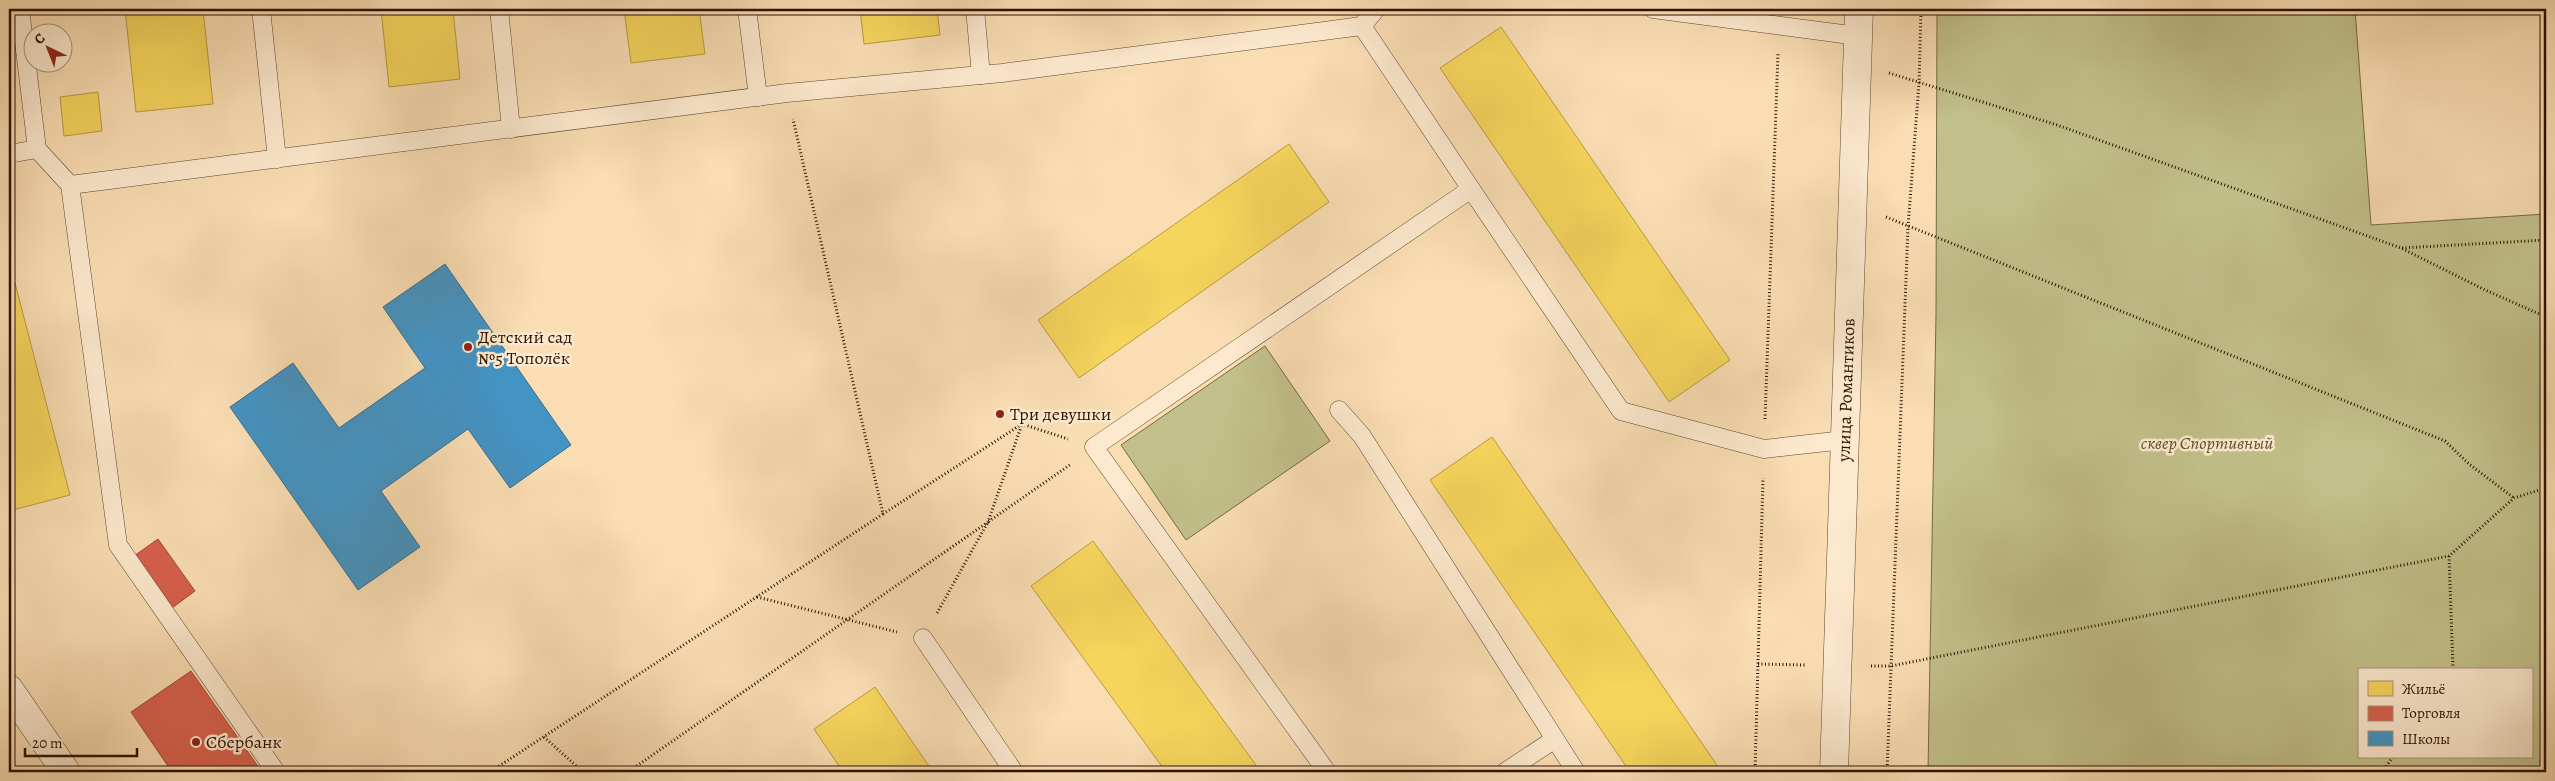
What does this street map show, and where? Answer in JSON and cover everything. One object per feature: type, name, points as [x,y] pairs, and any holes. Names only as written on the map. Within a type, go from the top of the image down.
[{"type":"street","name":"улица Романтиков","points":[[1834,772],[1859,9]]},
{"type":"street","points":[[9,689],[66,772]]},
{"type":"lane","points":[[20,9],[37,149],[70,185],[118,545],[276,772]]},
{"type":"lane","points":[[261,9],[277,158]]},
{"type":"lane","points":[[499,9],[511,129]]},
{"type":"lane","points":[[747,9],[758,97]]},
{"type":"lane","points":[[975,9],[982,75]]},
{"type":"lane","points":[[70,185],[787,93],[982,75],[1362,26],[1376,9]]},
{"type":"lane","points":[[1653,9],[1858,36]]},
{"type":"lane","points":[[1362,26],[1621,411],[1764,449],[1844,440]]},
{"type":"lane","points":[[9,154],[37,149]]},
{"type":"lane","points":[[1327,772],[1094,448],[1471,189]]},
{"type":"lane","points":[[1339,410],[1362,436],[1576,772]]},
{"type":"lane","points":[[923,638],[1014,772]]},
{"type":"lane","points":[[1506,772],[1555,739]]},
{"type":"path","points":[[1887,772],[1908,227],[1919,83],[1921,9]]},
{"type":"path","points":[[1755,772],[1779,25]]},
{"type":"path","points":[[1858,63],[2057,125],[2401,248],[2483,289],[2546,317]]},
{"type":"path","points":[[787,93],[883,514]]},
{"type":"path","points":[[1853,202],[1908,227],[2445,441],[2469,464],[2514,498]]},
{"type":"path","points":[[2401,248],[2546,240]]},
{"type":"path","points":[[490,772],[1022,424]]},
{"type":"path","points":[[1022,424],[1094,448]]},
{"type":"path","points":[[757,597],[923,638],[988,522],[1022,424]]},
{"type":"path","points":[[628,772],[1094,448]]},
{"type":"path","points":[[1758,664],[1891,666],[2449,556],[2514,498],[2546,488]]},
{"type":"path","points":[[2449,556],[2453,668]]},
{"type":"path","points":[[544,737],[583,772]]},
{"type":"path","points":[[2382,772],[2392,758]]},
{"type":"path","points":[[653,772],[660,772]]},
{"type":"green space","name":"сквер Спортивный","points":[[1937,9],[2355,9],[2371,225],[2546,214],[2546,772],[1928,772],[1936,314]]},
{"type":"green space","points":[[1265,346],[1330,441],[1186,540],[1121,445]]},
{"type":"building: Жильё","points":[[125,9],[203,9],[213,104],[136,112]]},
{"type":"building: Жильё","points":[[381,9],[453,9],[460,79],[389,87]]},
{"type":"building: Жильё","points":[[624,9],[699,9],[705,54],[631,63]]},
{"type":"building: Жильё","points":[[860,9],[937,9],[940,35],[864,44]]},
{"type":"building: Жильё","points":[[1134,9],[1165,9],[1134,12]]},
{"type":"building: Жильё","points":[[1501,27],[1730,360],[1669,402],[1440,68]]},
{"type":"building: Жильё","points":[[98,92],[102,131],[64,136],[60,97]]},
{"type":"building: Жильё","points":[[1289,144],[1329,202],[1079,378],[1038,320]]},
{"type":"building: Жильё","points":[[9,260],[70,495],[9,511]]},
{"type":"building: Жильё","points":[[1492,437],[1720,772],[1630,772],[1430,480]]},
{"type":"building: Жильё","points":[[1093,541],[1261,772],[1166,772],[1031,586]]},
{"type":"building: Жильё","points":[[875,687],[933,772],[843,772],[814,729]]},
{"type":"building: Торговля","points":[[158,539],[195,591],[172,608],[134,556]]},
{"type":"building: Торговля","name":"Сбербанк","points":[[191,671],[262,772],[172,772],[131,712]]},
{"type":"building: Школы","points":[[445,264],[571,445],[510,488],[468,429],[381,491],[420,547],[358,590],[230,407],[293,363],[339,428],[425,368],[383,307]]},
{"type":"place","name":"Детский сад №5 Тополёк","points":[[468,347]]},
{"type":"place","name":"Три девушки","points":[[1000,414]]},
{"type":"place","name":"Сбербанк","points":[[196,742]]}]
